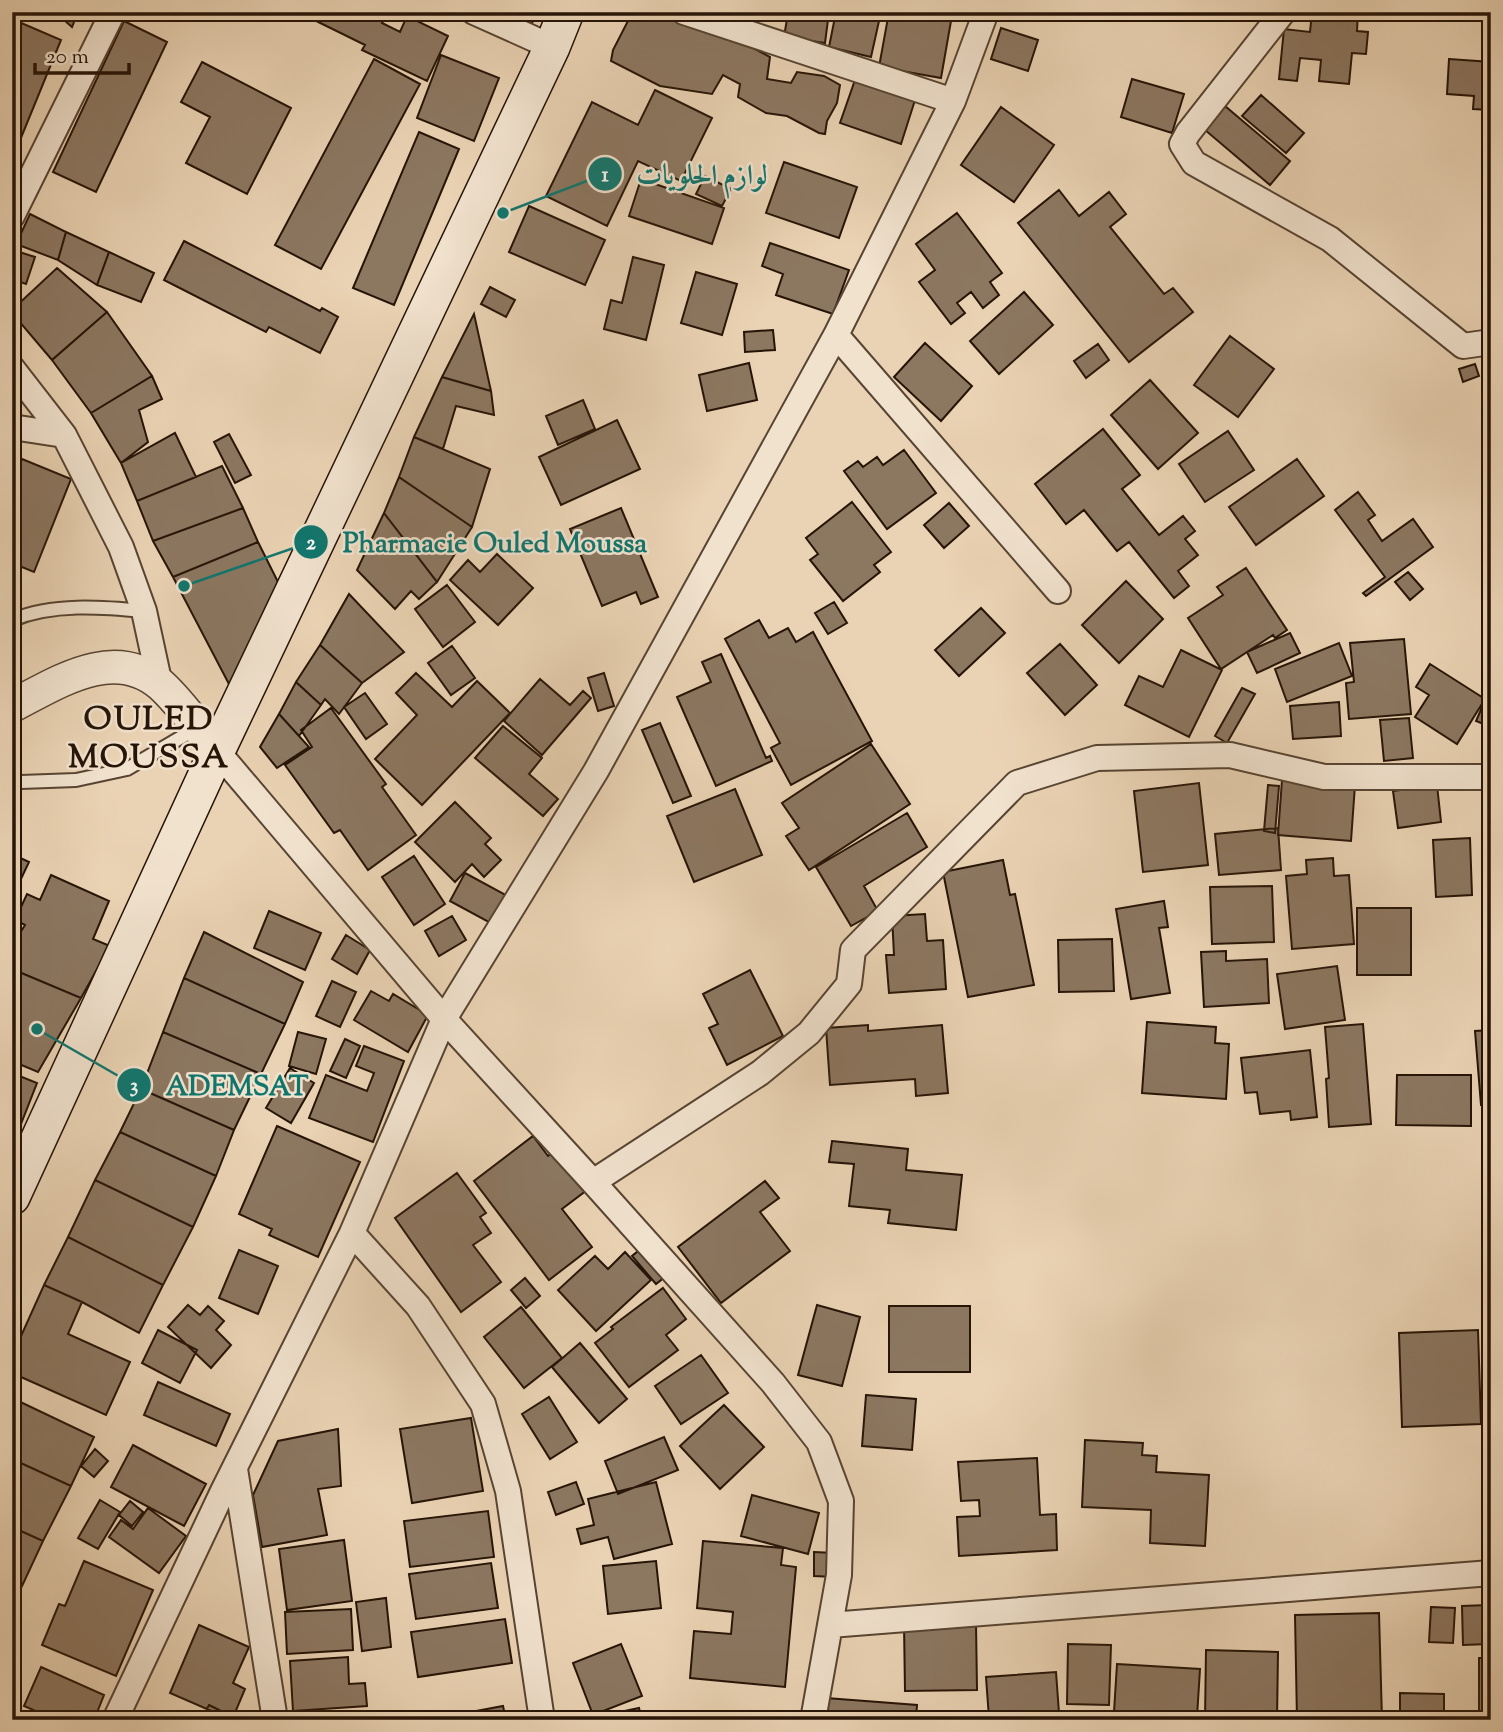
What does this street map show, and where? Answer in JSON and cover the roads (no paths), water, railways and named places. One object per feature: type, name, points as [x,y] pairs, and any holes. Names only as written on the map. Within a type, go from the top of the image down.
[{"type":"main road","points":[[12,1197],[207,739],[552,47],[566,12]]},
{"type":"street","points":[[12,216],[113,12]]},
{"type":"street","points":[[474,12],[552,47]]},
{"type":"street","points":[[684,12],[953,101]]},
{"type":"street","points":[[115,1720],[217,1503],[352,1233],[444,1019],[596,771],[835,335],[953,101],[986,12]]},
{"type":"street","points":[[1283,12],[1188,133],[1182,144],[1186,152],[1194,163],[1330,239],[1463,346],[1491,342]]},
{"type":"street","points":[[835,335],[1058,592]]},
{"type":"street","points":[[12,368],[64,435],[121,547],[144,611],[160,685]]},
{"type":"street","points":[[12,428],[64,435]]},
{"type":"street","points":[[12,706],[78,672],[95,668],[129,670],[160,685],[444,1019],[773,1384],[819,1442],[841,1501],[839,1576],[813,1720]]},
{"type":"street","points":[[593,1182],[760,1073],[809,1033],[849,984],[853,950],[1017,783],[1097,758],[1230,755],[1324,778],[1491,777]]},
{"type":"street","points":[[352,1233],[418,1306],[483,1405],[508,1491],[542,1720]]},
{"type":"street","points":[[235,1469],[275,1720]]},
{"type":"street","points":[[830,1625],[1491,1573]]},
{"type":"lane","points":[[12,620],[24,615],[87,606],[144,611]]},
{"type":"lane","points":[[12,779],[21,782],[76,780],[127,769],[207,739]]},
{"type":"place","name":"لوازم الحلويات","points":[[503,213]]},
{"type":"place","name":"Pharmacie Ouled Moussa","points":[[184,586]]},
{"type":"place","name":"ADEMSAT","points":[[37,1029]]},
{"type":"district","name":"OULED MOUSSA","points":[[149,740]]}]
